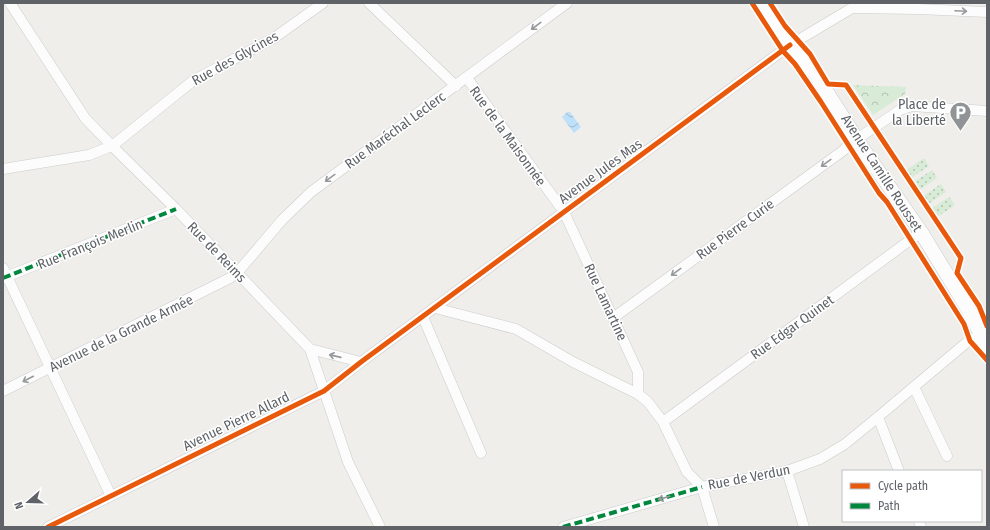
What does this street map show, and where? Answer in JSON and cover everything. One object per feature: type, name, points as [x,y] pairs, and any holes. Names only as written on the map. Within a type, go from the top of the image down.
[{"type":"street","name":"Rue de Reims","points":[[10,3],[85,118],[176,209],[310,349],[348,462],[380,527]]},
{"type":"street","name":"Rue des Glycines","points":[[3,169],[89,155],[112,146],[194,80],[274,38],[323,3]]},
{"type":"street","points":[[369,3],[456,86]]},
{"type":"street","name":"Rue Maréchal Leclerc","points":[[237,273],[282,220],[311,192],[567,3]]},
{"type":"street","name":"Avenue Camille Rousset","points":[[760,3],[781,34],[814,72],[983,330]]},
{"type":"street","points":[[853,5],[916,6],[987,12]]},
{"type":"street","name":"Avenue Jules Mas","points":[[423,318],[790,45],[853,5]]},
{"type":"street","name":"Rue de la Maisonnée","points":[[467,78],[564,212]]},
{"type":"street","name":"Rue Pierre Curie","points":[[613,318],[844,150],[848,145],[900,110],[912,106],[987,111]]},
{"type":"street","name":"Rue François Merlin","points":[[4,274],[176,209]]},
{"type":"street","name":"Rue Lamartine","points":[[564,212],[638,372],[638,394]]},
{"type":"street","name":"Rue Edgar Quinet","points":[[663,422],[920,232]]},
{"type":"street","name":"Avenue de la Grande Armée","points":[[3,392],[226,281],[237,273]]},
{"type":"street","points":[[4,274],[111,496]]},
{"type":"street","name":"Rue de Verdun","points":[[435,308],[516,330],[573,362],[638,394],[648,402],[663,422],[687,472],[702,487],[787,471],[820,459],[845,444],[983,330]]},
{"type":"street","points":[[423,318],[481,453]]},
{"type":"street","name":"Avenue Pierre Allard","points":[[48,527],[324,391],[361,362],[423,318]]},
{"type":"street","points":[[310,349],[361,362]]},
{"type":"street","points":[[914,387],[947,456]]},
{"type":"street","points":[[878,417],[899,470]]},
{"type":"street","points":[[787,471],[804,527]]},
{"type":"street","points":[[563,527],[702,487],[714,527]]},
{"type":"green space","points":[[853,85],[906,87],[905,94],[873,115]]},
{"type":"green space","points":[[924,158],[929,166],[911,178],[906,170]]},
{"type":"green space","points":[[932,170],[937,178],[919,190],[914,182]]},
{"type":"green space","points":[[941,184],[946,192],[928,204],[923,196]]},
{"type":"green space","points":[[949,197],[955,205],[937,217],[931,209]]},
{"type":"water","points":[[567,112],[570,112],[581,127],[574,133],[562,117]]},
{"type":"marked path","points":[[3,278],[176,209]]},
{"type":"marked path","points":[[563,527],[702,487]]},
{"type":"cycle path","points":[[752,3],[783,51],[795,64],[821,102],[879,193],[887,202],[964,324],[970,341],[987,360]]},
{"type":"cycle path","points":[[770,3],[785,26],[810,54],[828,84],[846,85],[961,258],[957,273],[979,306],[987,326]]},
{"type":"cycle path","points":[[48,527],[324,391],[361,362],[790,45]]},
{"type":"place","name":"Place de la Liberté","points":[[961,132]]}]
